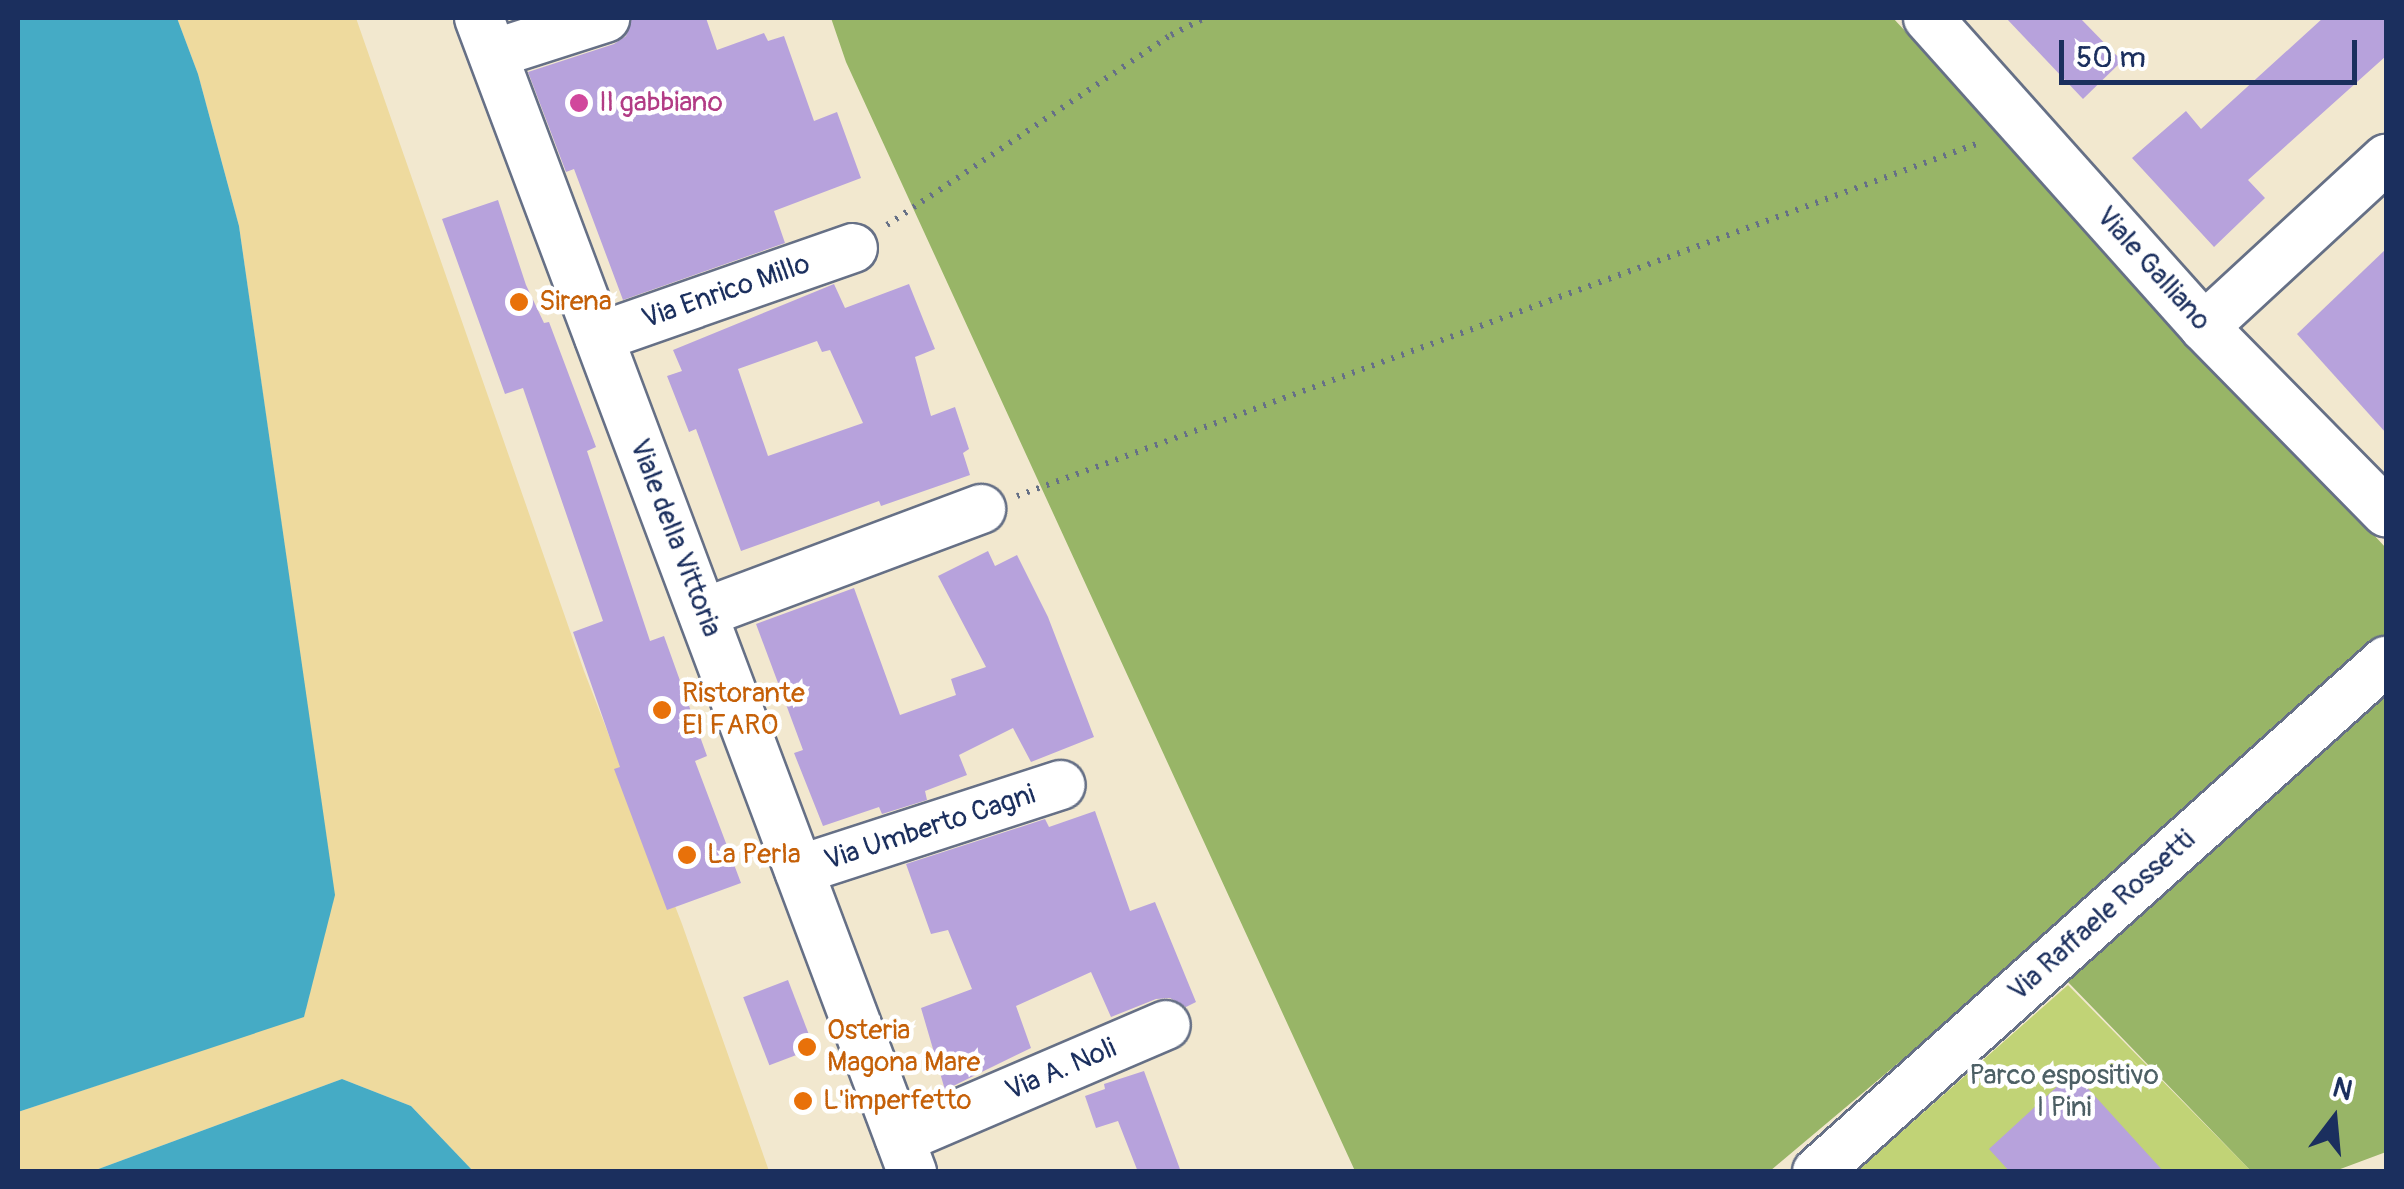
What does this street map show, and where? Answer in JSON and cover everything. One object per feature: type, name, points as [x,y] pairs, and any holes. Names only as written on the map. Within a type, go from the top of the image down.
[{"type":"street","points":[[486,36],[605,18]]},
{"type":"street","name":"Viale Galliano","points":[[1928,18],[2204,327],[2386,512]]},
{"type":"street","name":"Viale della Vittoria","points":[[486,36],[906,1156]]},
{"type":"street","points":[[2204,327],[2386,159]]},
{"type":"street","name":"Via Enrico Millo","points":[[599,337],[853,248]]},
{"type":"street","points":[[702,613],[981,510]]},
{"type":"street","name":"Via Raffaele Rossetti","points":[[1817,1172],[2386,661]]},
{"type":"street","name":"Via Umberto Cagni","points":[[799,870],[1061,786]]},
{"type":"street","name":"Via A. Noli","points":[[906,1156],[1166,1025]]},
{"type":"path","points":[[853,248],[1171,35],[1204,18]]},
{"type":"path","points":[[981,510],[2025,126]]},
{"type":"green space","points":[[831,18],[1893,18],[2386,548],[2386,1152],[2335,1171],[2251,1171],[2035,948],[1770,1171],[1355,1171],[846,62]]},
{"type":"green space","name":"Parco espositivo I Pini","points":[[2068,985],[2251,1171],[1856,1172]]},
{"type":"sand","points":[[177,18],[356,18],[584,671],[682,924],[769,1171],[473,1171],[411,1106],[342,1079],[93,1171],[18,1171],[18,1112],[304,1016],[334,895],[239,226],[198,74]]},
{"type":"water","points":[[18,18],[177,18],[198,74],[239,226],[335,895],[304,1017],[18,1112]]},
{"type":"water","points":[[342,1079],[411,1106],[473,1171],[93,1171]]},
{"type":"building","points":[[632,18],[706,18],[717,50],[764,33],[768,41],[784,36],[814,121],[837,112],[861,178],[774,211],[785,243],[623,300],[574,169],[566,172],[528,72],[614,44],[626,36]]},
{"type":"building","points":[[2006,18],[2080,18],[2122,61],[2083,99]]},
{"type":"building","points":[[2323,18],[2386,18],[2386,56],[2248,180],[2265,198],[2214,247],[2132,158],[2186,111],[2201,129]]},
{"type":"building","points":[[498,200],[526,285],[544,323],[549,322],[596,447],[587,451],[650,641],[664,636],[707,756],[695,761],[741,883],[667,910],[614,769],[620,767],[573,632],[603,621],[523,388],[505,394],[442,219]]},
{"type":"building","points":[[2386,249],[2386,433],[2297,334]]},
{"type":"building","points":[[834,284],[845,308],[909,284],[935,349],[915,357],[931,416],[955,407],[969,449],[963,453],[970,475],[881,506],[879,501],[741,551],[696,429],[689,432],[667,376],[682,371],[673,350]],"holes":[[[817,341],[822,352],[830,350],[863,423],[768,456],[738,369]]]},
{"type":"building","points":[[988,551],[995,566],[1017,555],[1048,617],[1094,737],[1031,762],[1013,728],[959,755],[967,775],[925,791],[927,800],[882,814],[879,807],[823,826],[794,753],[803,750],[756,624],[854,588],[900,715],[956,695],[951,679],[986,667],[938,576]]},
{"type":"building","points":[[1095,811],[1130,911],[1155,902],[1196,1002],[1186,1007],[1170,998],[1156,999],[1111,1017],[1091,972],[1016,1006],[1031,1048],[945,1090],[921,1008],[972,989],[948,930],[931,934],[906,864],[1045,819],[1049,827]]},
{"type":"building","points":[[788,980],[814,1048],[769,1065],[743,997]]},
{"type":"building","points":[[1144,1071],[1181,1172],[1138,1172],[1118,1121],[1096,1128],[1085,1096],[1105,1089],[1104,1084]]},
{"type":"building","points":[[2073,1072],[2164,1172],[2010,1172],[1989,1149]]},
{"type":"place","name":"Il gabbiano","points":[[579,103]]},
{"type":"place","name":"Sirena","points":[[519,302]]},
{"type":"place","name":"Ristorante El FARO","points":[[662,710]]},
{"type":"place","name":"La Perla","points":[[687,855]]},
{"type":"place","name":"Osteria Magona Mare","points":[[807,1047]]},
{"type":"place","name":"L'imperfetto","points":[[803,1101]]}]
